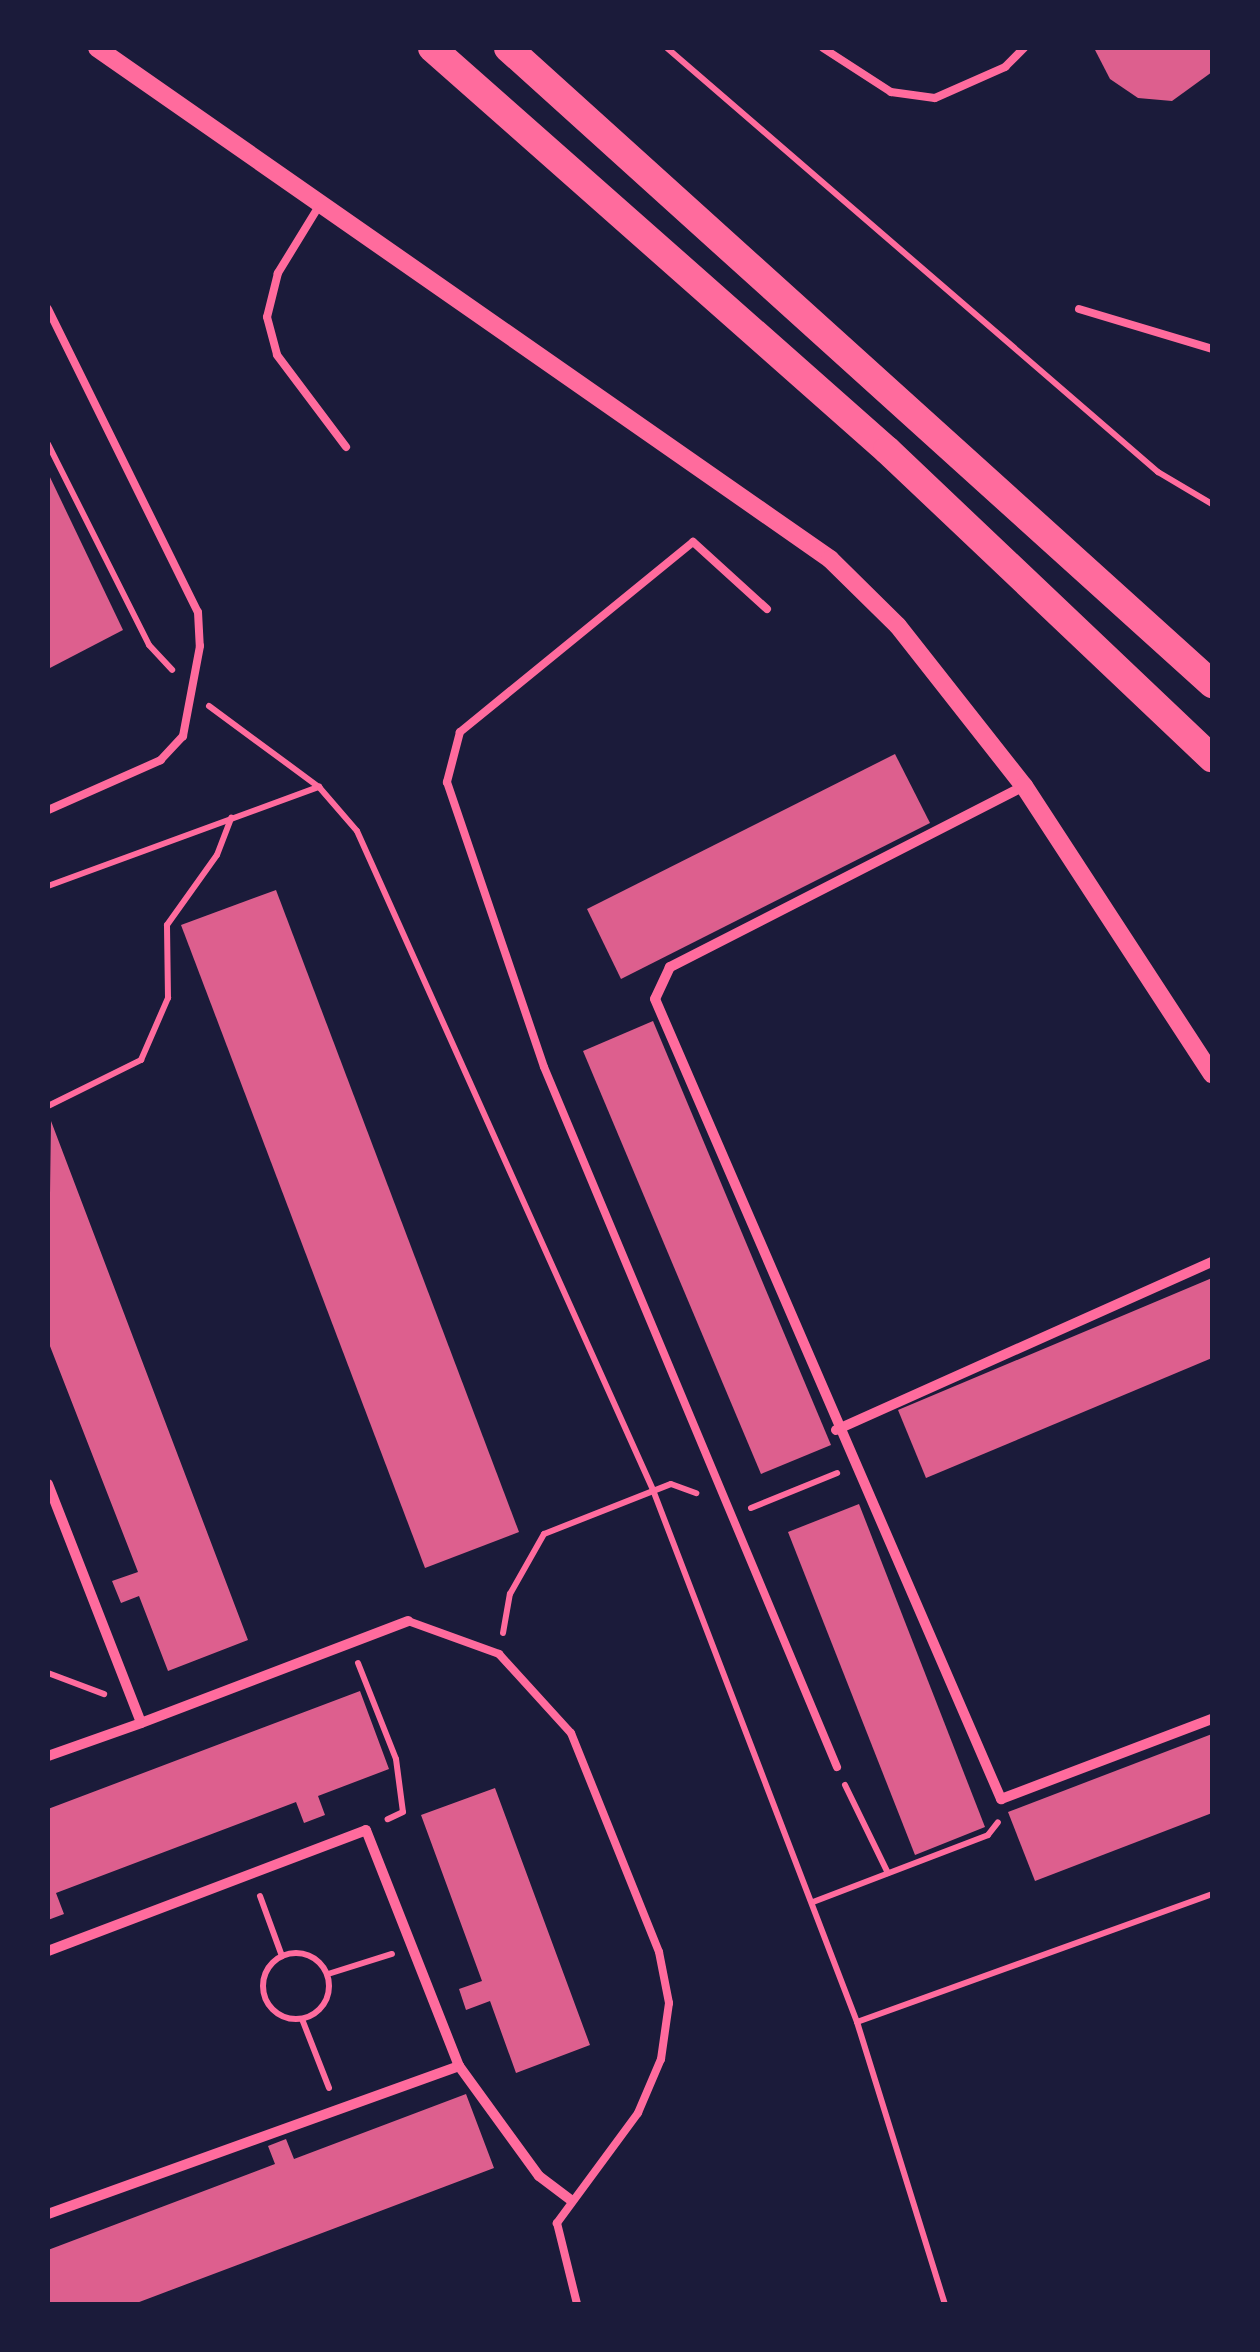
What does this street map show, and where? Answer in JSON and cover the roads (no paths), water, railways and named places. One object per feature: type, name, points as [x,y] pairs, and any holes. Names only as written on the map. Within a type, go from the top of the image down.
[{"type":"highway","points":[[432,48],[887,450],[1212,758]]},
{"type":"highway","points":[[508,48],[920,410],[1212,684]]},
{"type":"street","points":[[96,48],[830,559],[898,626],[1024,786],[1212,1074]]},
{"type":"street","points":[[1024,786],[670,967],[656,983],[836,1430],[1001,1799],[1212,1719]]},
{"type":"street","points":[[836,1430],[1212,1262]]},
{"type":"street","points":[[48,1484],[141,1723]]},
{"type":"street","points":[[48,1756],[408,1621]]},
{"type":"street","points":[[48,1951],[366,1830],[460,2066],[539,2176],[570,2199]]},
{"type":"street","points":[[48,2214],[460,2066]]},
{"type":"lane","points":[[823,48],[891,92],[935,98],[1006,68],[1024,48]]},
{"type":"lane","points":[[319,206],[278,273],[267,317],[277,355],[346,446]]},
{"type":"lane","points":[[48,309],[198,612],[194,695],[183,736],[160,760],[48,810]]},
{"type":"lane","points":[[1079,310],[1212,349]]},
{"type":"lane","points":[[767,609],[693,542],[460,732],[447,782],[544,1067],[837,1767]]},
{"type":"lane","points":[[408,1621],[500,1654],[571,1733],[658,1952],[669,2003],[661,2059],[638,2113],[570,2199],[557,2224],[559,2255],[577,2304]]}]
